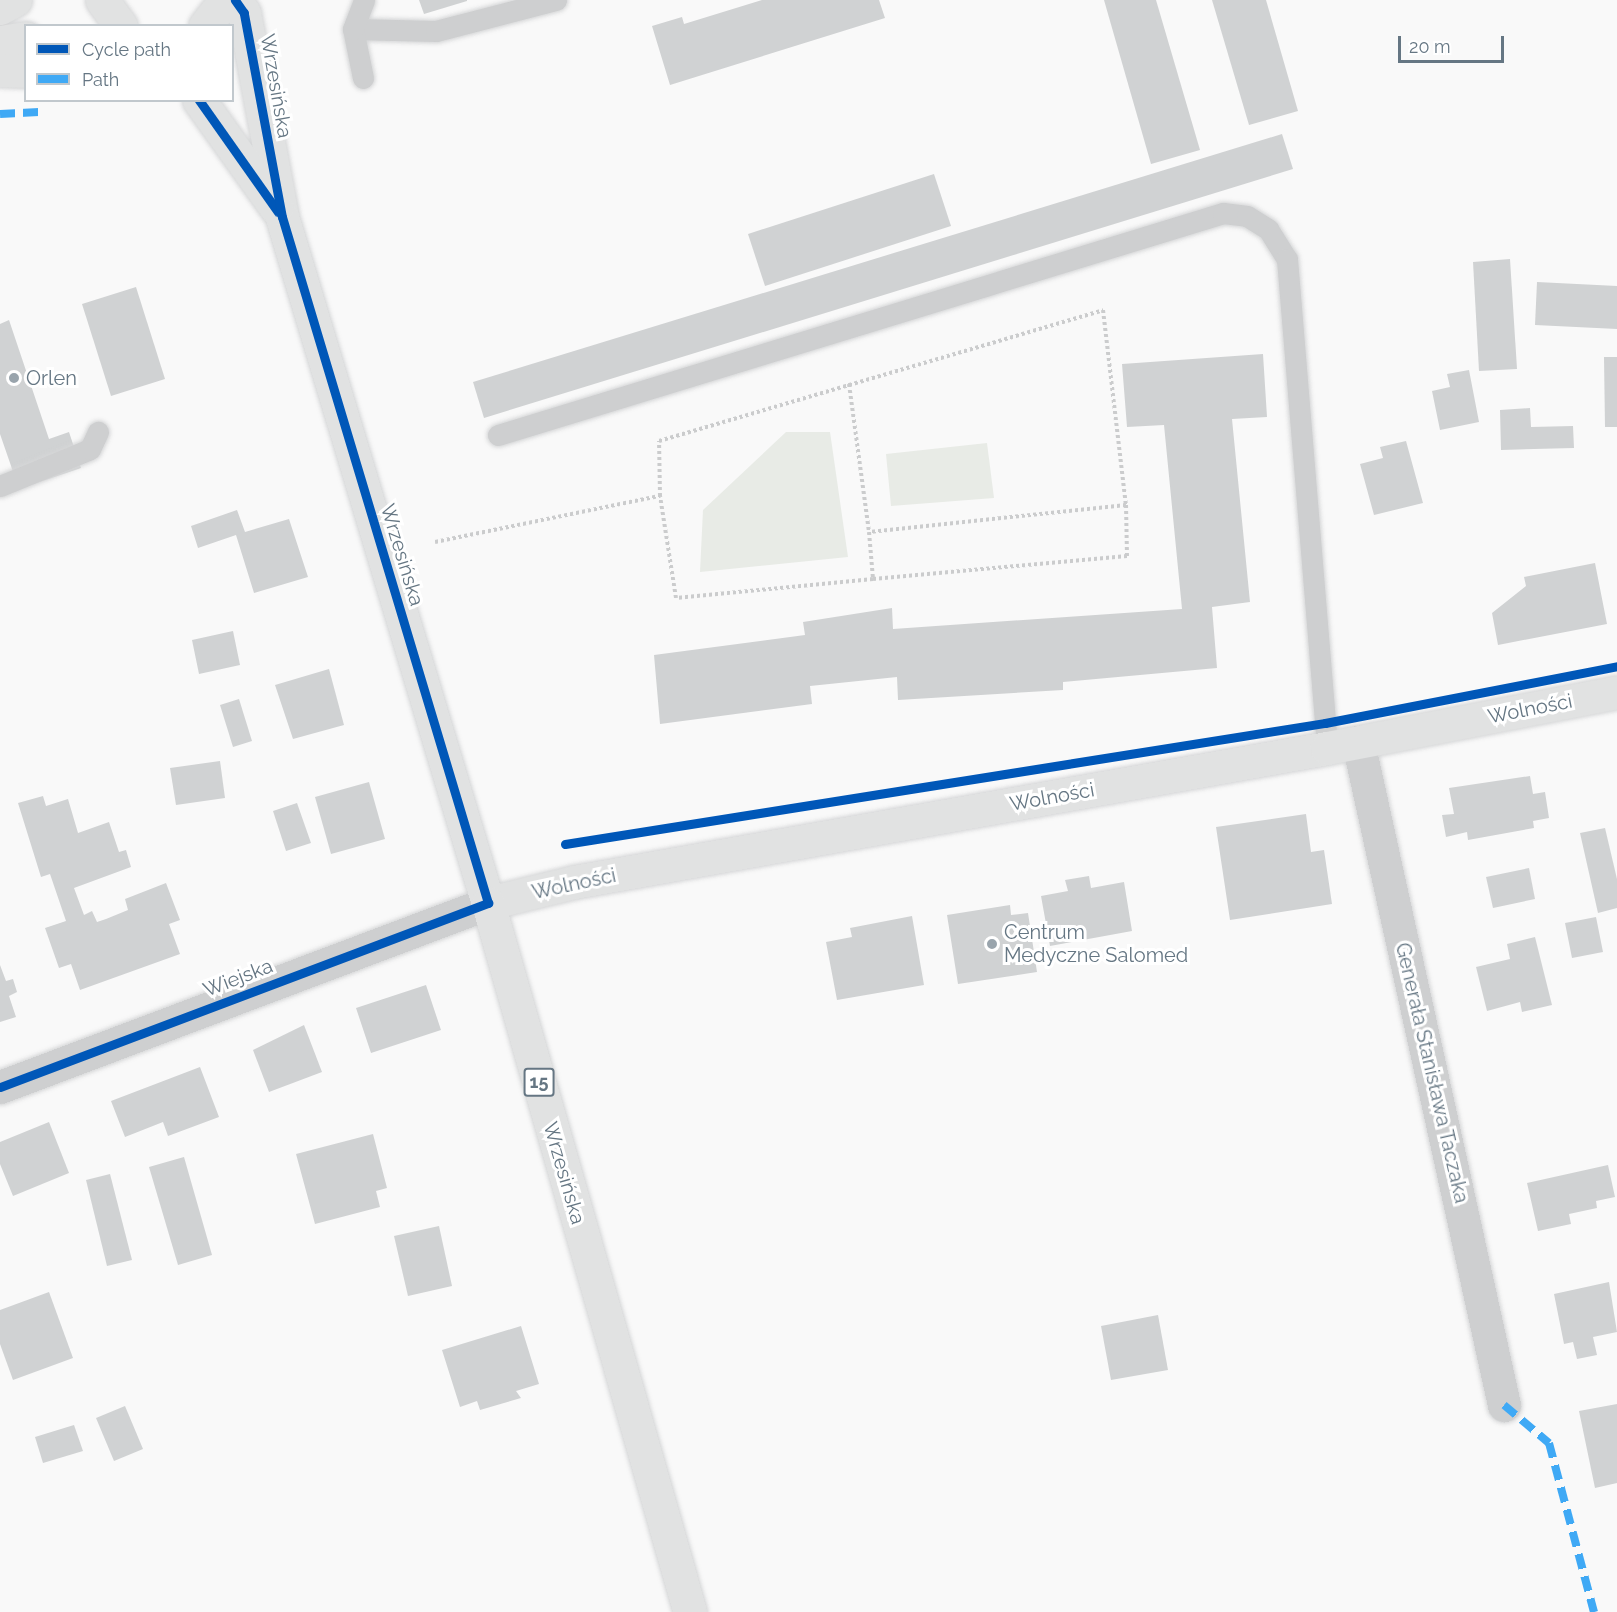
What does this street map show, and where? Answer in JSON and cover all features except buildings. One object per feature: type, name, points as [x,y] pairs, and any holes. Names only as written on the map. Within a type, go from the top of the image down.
[{"type":"main road","points":[[0,8],[15,0]]},
{"type":"main road","points":[[207,24],[225,0]]},
{"type":"main road","name":"Wrzesińska","points":[[235,0],[244,13],[282,217],[488,903],[690,1612]]},
{"type":"main road","points":[[0,42],[24,38]]},
{"type":"main road","points":[[0,70],[24,71]]},
{"type":"main road","name":"Wrzesińska","points":[[195,103],[282,217]]},
{"type":"main road","name":"Wolności","points":[[488,903],[574,882],[1342,745],[1617,692]]},
{"type":"street","name":"Generała Stanisława Taczaka","points":[[1342,745],[1504,1405]]},
{"type":"street","name":"Wiejska","points":[[0,1087],[488,903]]},
{"type":"lane","points":[[363,78],[353,29],[364,0]]},
{"type":"lane","points":[[353,29],[436,30],[556,0]]},
{"type":"lane","points":[[498,435],[1223,213],[1247,216],[1268,229],[1287,259],[1342,745]]},
{"type":"lane","points":[[0,486],[90,449],[98,432]]},
{"type":"path","points":[[1103,310],[1126,505],[1127,556],[676,598],[660,496],[658,441],[1103,310]]},
{"type":"path","points":[[849,384],[873,579]]},
{"type":"path","points":[[435,542],[660,496]]},
{"type":"path","points":[[869,532],[1126,505]]},
{"type":"shaded area","points":[[786,432],[830,432],[848,557],[700,572],[703,510]]},
{"type":"shaded area","points":[[987,443],[994,498],[891,506],[886,454]]},
{"type":"marked path","points":[[0,114],[39,112]]},
{"type":"marked path","points":[[1504,1405],[1549,1443],[1594,1612]]},
{"type":"cycle path","points":[[0,1087],[488,903],[282,217],[244,13],[235,0]]},
{"type":"cycle path","points":[[200,102],[278,212]]},
{"type":"cycle path","points":[[565,844],[1325,723],[1617,666]]},
{"type":"place","name":"Orlen","points":[[14,378]]},
{"type":"place","name":"Centrum Medyczne Salomed","points":[[992,944]]}]
